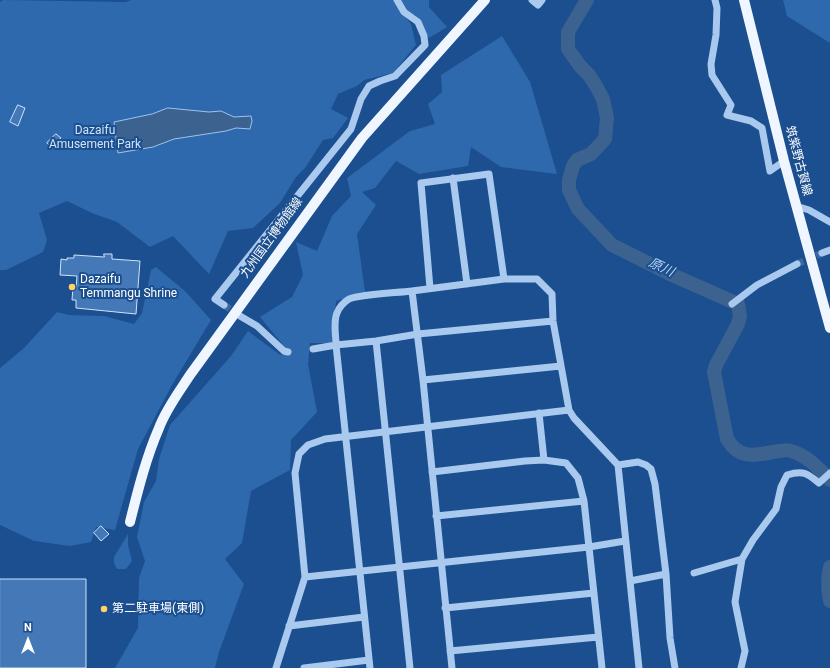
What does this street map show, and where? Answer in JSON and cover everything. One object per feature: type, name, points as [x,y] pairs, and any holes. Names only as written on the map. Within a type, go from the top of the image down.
[{"type":"main road","name":"九州国立博物館線","points":[[130,522],[148,456],[159,427],[173,400],[190,375],[362,138],[485,0]]},
{"type":"main road","name":"筑紫野古賀線","points":[[744,0],[784,161],[830,328]]},
{"type":"street","points":[[224,305],[214,299],[351,129],[361,100],[369,86],[396,76],[425,45],[424,36],[418,22],[404,12],[397,0]]},
{"type":"street","points":[[532,0],[538,5],[542,0]]},
{"type":"street","points":[[715,0],[717,8],[716,35],[711,64],[712,75],[731,105],[727,115],[751,121],[762,128],[770,171],[784,161]]},
{"type":"street","points":[[430,288],[421,183],[453,178],[489,174],[504,279]]},
{"type":"street","points":[[453,178],[467,284]]},
{"type":"street","points":[[796,206],[809,210],[830,222]]},
{"type":"street","points":[[822,253],[830,250]]},
{"type":"street","points":[[732,304],[757,285],[797,264]]},
{"type":"street","points":[[370,668],[347,437],[336,345],[336,314],[341,306],[348,300],[358,297],[504,279],[537,279],[552,294],[553,321],[569,410],[574,418],[618,465],[639,668]]},
{"type":"street","points":[[412,291],[423,380],[452,668]]},
{"type":"street","points":[[240,316],[257,326],[284,351],[288,352]]},
{"type":"street","points":[[313,349],[418,334],[553,321]]},
{"type":"street","points":[[376,341],[398,567],[410,668]]},
{"type":"street","points":[[423,380],[561,366]]},
{"type":"street","points":[[276,668],[305,577],[295,473],[299,454],[308,445],[325,439],[569,410]]},
{"type":"street","points":[[539,413],[544,460]]},
{"type":"street","points":[[432,472],[525,461],[544,460],[566,463],[578,478],[584,501],[602,668]]},
{"type":"street","points":[[618,465],[638,462],[646,465],[651,469],[656,484],[666,574],[670,638],[675,668]]},
{"type":"street","points":[[741,668],[745,651],[735,602],[742,559],[753,540],[776,509],[781,487],[787,475],[804,472],[820,483],[830,473]]},
{"type":"street","points":[[436,516],[584,501]]},
{"type":"street","points":[[305,577],[589,547],[625,541]]},
{"type":"street","points":[[694,573],[742,559]]},
{"type":"street","points":[[630,581],[666,574]]},
{"type":"street","points":[[445,608],[594,593]]},
{"type":"street","points":[[289,626],[364,616]]},
{"type":"street","points":[[450,651],[598,637]]},
{"type":"street","points":[[304,668],[369,660]]},
{"type":"green space","name":"Dazaifu Amusement Park","points":[[3,0],[126,2],[131,0],[394,0],[411,24],[416,45],[393,73],[364,80],[357,86],[338,94],[331,109],[348,118],[333,138],[323,140],[305,168],[296,177],[280,203],[253,228],[228,231],[209,274],[173,236],[150,247],[117,222],[92,213],[67,201],[39,213],[47,240],[43,252],[6,270],[0,270],[0,2]]},
{"type":"green space","points":[[400,0],[429,0],[429,7],[447,27],[429,38],[416,16],[405,10]]},
{"type":"green space","points":[[783,0],[830,0],[830,43],[787,16]]},
{"type":"green space","points":[[502,36],[530,82],[557,174],[501,167],[471,147],[468,166],[419,174],[396,161],[375,188],[362,192],[376,205],[357,234],[365,292],[336,301],[332,343],[310,343],[308,364],[317,412],[291,440],[290,470],[251,491],[242,543],[225,559],[244,584],[219,652],[215,668],[115,668],[138,628],[139,578],[145,561],[137,537],[144,502],[156,481],[159,459],[170,425],[231,356],[248,331],[280,355],[289,352],[260,317],[292,297],[303,275],[296,242],[317,251],[332,216],[351,196],[347,178],[410,131],[435,124],[428,104],[442,92],[441,75]]},
{"type":"green space","points":[[156,267],[185,291],[211,320],[172,385],[138,449],[115,530],[96,527],[91,542],[70,546],[34,541],[0,525],[0,368],[24,348],[57,312],[69,315],[104,316],[134,324],[142,313],[151,270]]},
{"type":"green space","points":[[128,534],[128,545],[132,561],[126,569],[117,569],[114,563],[114,557]]},
{"type":"shaded area","points":[[168,108],[209,112],[221,111],[234,117],[251,116],[252,121],[250,129],[236,128],[226,131],[174,139],[153,147],[118,153],[114,122],[152,114]]},
{"type":"building","points":[[18,105],[25,108],[18,126],[10,122]]},
{"type":"building","points":[[56,134],[61,138],[51,147],[47,143]]},
{"type":"building","points":[[104,254],[112,254],[112,259],[140,261],[136,314],[76,308],[76,300],[72,300],[73,287],[76,288],[77,276],[60,275],[61,259],[67,260],[67,258],[74,258],[74,255],[104,257]]},
{"type":"building","points":[[101,526],[109,534],[101,541],[94,533]]},
{"type":"building","points":[[0,579],[86,579],[86,668],[0,668]]},
{"type":"waterway","name":"原川","points":[[587,0],[568,32],[568,49],[596,86],[603,99],[607,118],[605,139],[591,154],[577,160],[573,166],[569,180],[569,190],[578,209],[612,245],[670,274],[738,304],[740,316],[738,324],[716,365],[714,372],[727,439],[732,446],[744,454],[757,455],[790,450],[803,456],[830,480]]},
{"type":"waterway","name":"原川","points":[[830,567],[828,575],[830,601]]},
{"type":"tunnel","points":[[797,264],[822,253]]},
{"type":"tunnel","points":[[224,305],[239,315]]},
{"type":"place","name":"Dazaifu Temmangu Shrine","points":[[72,287]]},
{"type":"place","name":"第二駐車場(東側)","points":[[104,609]]}]
